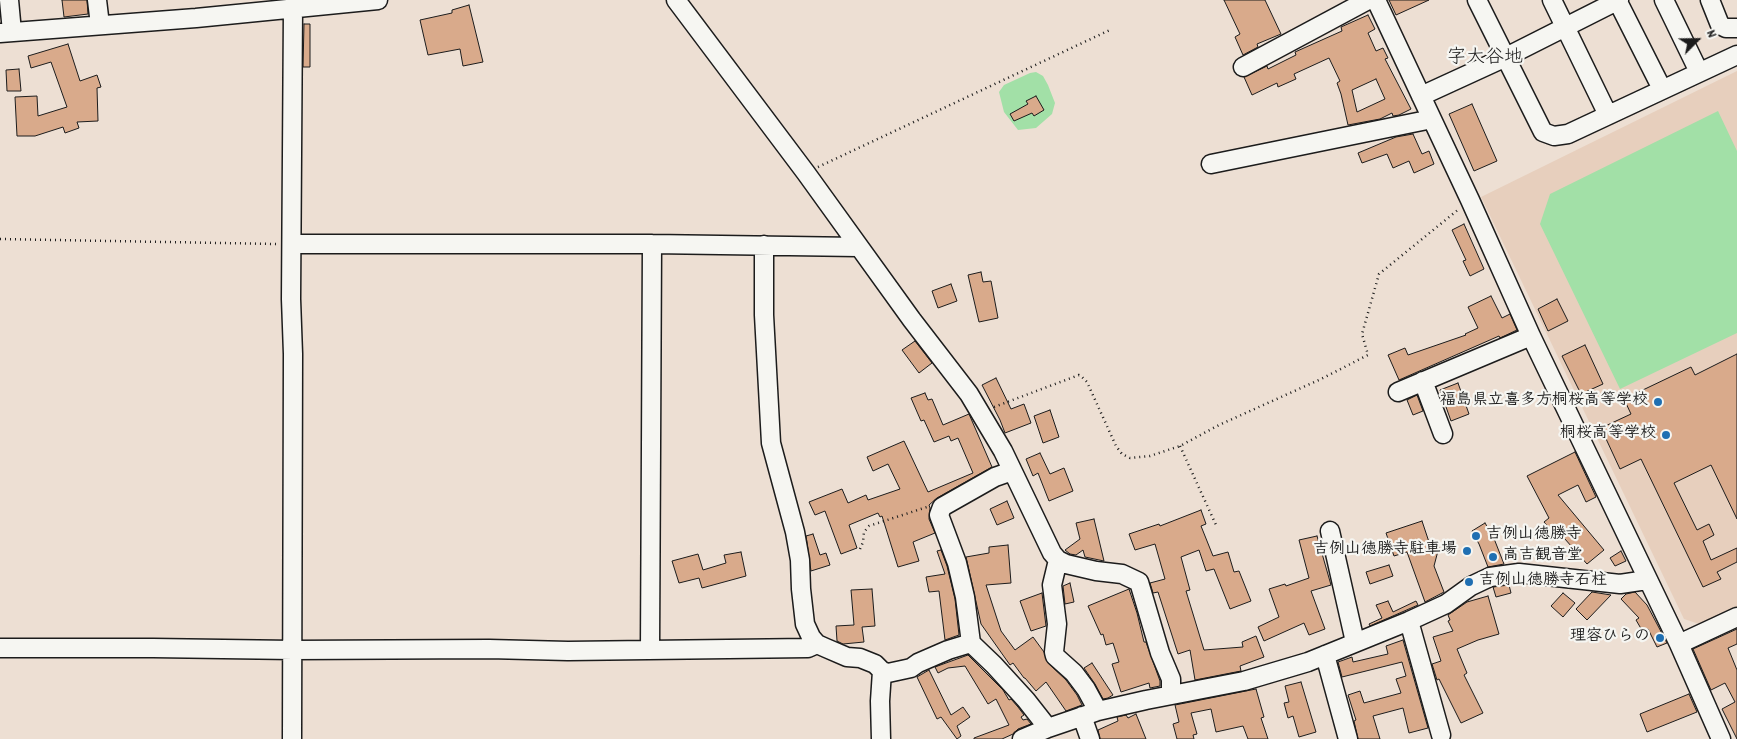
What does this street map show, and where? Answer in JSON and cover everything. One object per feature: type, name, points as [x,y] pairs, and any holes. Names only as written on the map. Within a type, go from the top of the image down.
[{"type":"street","points":[[9,0],[6,33],[302,5],[378,0]]},
{"type":"street","points":[[97,0],[100,25]]},
{"type":"street","points":[[676,0],[969,394],[1004,452],[1052,554],[1058,560],[1096,571],[1122,574],[1139,582],[1160,653],[1171,679],[1171,695]]},
{"type":"street","points":[[1243,67],[1368,0]]},
{"type":"street","points":[[1376,0],[1470,200],[1531,336],[1679,644],[1721,739]]},
{"type":"street","points":[[1477,0],[1543,132],[1554,136],[1568,134],[1737,54]]},
{"type":"street","points":[[1552,0],[1608,115]]},
{"type":"street","points":[[1421,96],[1506,57],[1618,0],[1662,90]]},
{"type":"street","points":[[1710,0],[1720,25],[1726,28],[1737,28]]},
{"type":"street","points":[[1667,1],[1699,72]]},
{"type":"street","points":[[292,739],[292,244],[302,5]]},
{"type":"street","points":[[1211,164],[1432,119]]},
{"type":"street","points":[[292,244],[652,244],[858,247]]},
{"type":"street","points":[[650,649],[652,244]]},
{"type":"street","points":[[764,245],[764,315],[771,443],[795,532],[800,560],[805,624],[811,638],[817,644],[848,657],[860,658],[888,673],[911,668],[943,652],[970,643]]},
{"type":"street","points":[[1398,392],[1531,336]]},
{"type":"street","points":[[1423,382],[1443,434]]},
{"type":"street","points":[[1012,471],[995,477],[940,510],[939,515],[955,556],[965,597],[970,643],[994,665],[1026,700],[1048,728]]},
{"type":"street","points":[[1330,531],[1355,642]]},
{"type":"street","points":[[1058,560],[1052,585],[1057,624],[1054,652],[1058,660],[1074,672],[1086,689],[1090,714],[1090,739]]},
{"type":"street","points":[[1022,739],[1090,714],[1171,695],[1244,681],[1308,662],[1446,604],[1471,586],[1490,576],[1519,573],[1620,584],[1648,580]]},
{"type":"street","points":[[1679,644],[1737,618]]},
{"type":"street","points":[[1409,621],[1441,735]]},
{"type":"street","points":[[0,648],[489,649],[568,651],[808,648],[817,644]]},
{"type":"street","points":[[1325,655],[1348,739]]},
{"type":"street","points":[[881,739],[880,701],[882,671]]},
{"type":"path","points":[[806,173],[1112,29]]},
{"type":"path","points":[[980,412],[1078,375],[1087,382],[1116,446],[1122,454],[1130,458],[1150,456],[1180,446],[1219,425],[1321,379],[1368,355],[1362,334],[1379,274],[1470,200]]},
{"type":"path","points":[[0,238],[292,244]]},
{"type":"path","points":[[1180,446],[1216,525]]},
{"type":"path","points":[[860,549],[864,532],[869,526],[922,508],[934,507],[940,510]]},
{"type":"shaded area","name":"福島県立喜多方桐桜高等学校","points":[[1737,71],[1737,607],[1699,624],[1684,619],[1481,197]]},
{"type":"green space","points":[[1036,72],[1043,76],[1055,103],[1052,114],[1036,128],[1018,130],[1004,112],[999,92],[1004,85]]},
{"type":"green space","points":[[1718,111],[1737,151],[1737,333],[1620,389],[1540,224],[1550,194]]},
{"type":"building","points":[[62,0],[87,0],[88,14],[64,17]]},
{"type":"building","points":[[1224,0],[1265,0],[1281,34],[1257,44],[1258,47],[1243,55],[1235,37],[1240,34]]},
{"type":"building","points":[[1389,0],[1429,0],[1396,15]]},
{"type":"building","points":[[469,5],[483,62],[463,66],[460,49],[428,55],[420,20],[452,13],[452,10]]},
{"type":"building","points":[[1368,15],[1375,29],[1368,33],[1376,51],[1383,48],[1388,58],[1385,59],[1411,109],[1399,115],[1393,116],[1392,113],[1380,119],[1348,125],[1337,83],[1340,81],[1329,58],[1294,74],[1296,79],[1278,87],[1277,83],[1252,95],[1244,77],[1267,66],[1268,69],[1296,55],[1295,52],[1342,31],[1341,27]],"holes":[[[1376,79],[1385,99],[1357,112],[1352,90]]]},
{"type":"building","points":[[304,24],[310,24],[310,67],[303,67]]},
{"type":"building","points":[[68,44],[80,81],[97,75],[101,87],[97,88],[98,121],[77,122],[79,128],[65,133],[63,127],[35,136],[17,136],[15,97],[37,96],[38,116],[67,107],[51,62],[31,68],[28,56]]},
{"type":"building","points":[[19,69],[21,91],[7,91],[6,70]]},
{"type":"building","points":[[1036,96],[1044,110],[1034,116],[1032,113],[1014,121],[1010,114],[1028,104],[1026,101]]},
{"type":"building","points":[[1472,104],[1497,161],[1474,171],[1449,114]]},
{"type":"building","points":[[1413,134],[1422,154],[1429,151],[1434,164],[1414,173],[1409,161],[1393,168],[1387,154],[1362,163],[1358,153],[1396,137]]},
{"type":"building","points":[[1464,224],[1484,269],[1470,276],[1463,261],[1466,260],[1452,230]]},
{"type":"building","points":[[981,272],[983,282],[991,281],[998,318],[979,322],[968,275]]},
{"type":"building","points":[[951,284],[957,301],[938,308],[932,291]]},
{"type":"building","points":[[1491,296],[1502,318],[1510,314],[1517,330],[1399,380],[1388,355],[1405,348],[1408,355],[1466,335],[1478,328],[1468,307]]},
{"type":"building","points":[[1557,299],[1568,321],[1548,331],[1538,309]]},
{"type":"building","points":[[915,341],[932,363],[919,373],[902,350]]},
{"type":"building","points":[[1585,345],[1603,384],[1581,394],[1562,356]]},
{"type":"building","points":[[1737,354],[1737,519],[1711,465],[1674,483],[1697,530],[1709,524],[1714,535],[1703,541],[1711,560],[1737,548],[1737,562],[1717,572],[1721,579],[1703,587],[1641,459],[1620,469],[1601,428],[1631,414],[1624,399],[1691,367],[1695,375]]},
{"type":"building","points":[[996,378],[1011,409],[1024,404],[1031,423],[1005,433],[982,385]]},
{"type":"building","points":[[1458,383],[1469,414],[1451,421],[1440,390]]},
{"type":"building","points":[[925,393],[928,400],[932,399],[943,425],[969,414],[992,467],[937,498],[929,505],[929,519],[935,533],[913,542],[919,561],[898,567],[882,516],[880,517],[878,513],[849,525],[857,548],[841,554],[825,511],[815,515],[809,502],[842,489],[848,503],[866,495],[868,500],[900,489],[888,464],[873,471],[867,457],[904,441],[928,492],[973,473],[958,438],[951,441],[949,436],[934,442],[924,420],[921,421],[911,398]]},
{"type":"building","points":[[1417,395],[1423,411],[1413,415],[1407,400]]},
{"type":"building","points":[[1050,410],[1059,437],[1043,443],[1034,416]]},
{"type":"building","points":[[1575,452],[1596,497],[1586,502],[1578,485],[1558,495],[1604,550],[1587,564],[1557,530],[1553,533],[1544,522],[1549,518],[1527,476]]},
{"type":"building","points":[[1040,453],[1050,474],[1064,468],[1073,491],[1049,501],[1038,473],[1033,476],[1026,459]]},
{"type":"building","points":[[1007,501],[1014,518],[997,525],[990,509]]},
{"type":"building","points":[[1201,510],[1206,524],[1201,526],[1213,556],[1228,552],[1234,572],[1239,571],[1251,601],[1230,609],[1214,569],[1206,571],[1199,550],[1181,557],[1190,590],[1186,591],[1204,650],[1243,647],[1242,642],[1256,636],[1264,657],[1240,666],[1241,671],[1195,680],[1190,650],[1178,654],[1158,592],[1153,593],[1150,583],[1165,579],[1155,544],[1135,550],[1129,534],[1159,524],[1160,526]]},
{"type":"building","points":[[1094,519],[1104,561],[1085,557],[1083,550],[1076,555],[1070,554],[1065,550],[1080,539],[1076,523]]},
{"type":"building","points":[[1422,521],[1430,545],[1439,547],[1434,566],[1444,592],[1425,602],[1407,552],[1394,556],[1386,533]]},
{"type":"building","points":[[1485,523],[1493,536],[1504,564],[1488,567],[1472,531]]},
{"type":"building","points":[[813,534],[820,555],[826,553],[830,565],[811,571],[806,536]]},
{"type":"building","points":[[1317,536],[1331,585],[1311,591],[1325,629],[1309,635],[1304,623],[1264,641],[1258,627],[1279,617],[1269,589],[1285,584],[1286,586],[1309,578],[1299,540]]},
{"type":"building","points":[[1008,545],[1011,583],[986,585],[1001,631],[1015,650],[1033,637],[1044,652],[1048,663],[1066,680],[1082,705],[1066,711],[1046,682],[1036,691],[1013,663],[1010,665],[981,624],[966,557],[989,553],[989,547]]},
{"type":"building","points":[[941,550],[955,599],[959,635],[945,640],[939,591],[929,592],[926,577],[945,574],[937,551]]},
{"type":"building","points":[[1621,551],[1626,561],[1615,566],[1610,558]]},
{"type":"building","points":[[741,552],[746,576],[702,588],[699,578],[679,583],[672,561],[698,554],[703,570],[726,563],[724,555]]},
{"type":"building","points":[[1389,565],[1393,576],[1370,584],[1366,572]]},
{"type":"building","points":[[1070,583],[1074,602],[1065,604],[1063,586]]},
{"type":"building","points":[[1509,585],[1511,593],[1496,597],[1493,587]]},
{"type":"building","points":[[872,589],[875,626],[862,627],[864,642],[843,644],[837,641],[836,626],[854,625],[851,590]]},
{"type":"building","points":[[1129,589],[1144,642],[1146,642],[1160,681],[1160,686],[1150,688],[1149,683],[1121,692],[1112,664],[1119,662],[1113,643],[1106,645],[1103,634],[1101,635],[1088,606]]},
{"type":"building","points":[[1592,592],[1611,595],[1587,620],[1576,609]]},
{"type":"building","points":[[1635,592],[1647,605],[1667,643],[1657,647],[1648,629],[1643,632],[1636,620],[1639,618],[1621,599],[1626,594]]},
{"type":"building","points":[[1042,593],[1046,626],[1031,631],[1020,601]]},
{"type":"building","points":[[1563,593],[1575,603],[1563,617],[1551,606]]},
{"type":"building","points":[[1488,596],[1499,634],[1457,649],[1467,673],[1464,675],[1483,713],[1461,723],[1439,679],[1437,680],[1432,664],[1441,661],[1433,637],[1453,631],[1448,621],[1450,620],[1448,615],[1467,602]]},
{"type":"building","points":[[1388,601],[1393,612],[1416,601],[1418,605],[1370,626],[1369,624],[1382,618],[1376,605]]},
{"type":"building","points":[[1737,629],[1737,644],[1728,648],[1737,670],[1737,739],[1722,709],[1735,702],[1725,683],[1711,690],[1693,649]]},
{"type":"building","points":[[1403,640],[1428,728],[1409,733],[1403,708],[1373,716],[1380,739],[1358,739],[1354,721],[1356,720],[1348,695],[1360,691],[1364,703],[1401,693],[1396,679],[1406,676],[1402,662],[1342,677],[1338,662],[1352,657],[1353,662],[1388,654],[1386,646]]},
{"type":"building","points":[[968,655],[1003,690],[1009,700],[1011,699],[1018,707],[1024,715],[1021,717],[1023,720],[1027,719],[1031,724],[1018,729],[1013,734],[1002,739],[974,739],[1009,725],[996,699],[988,704],[965,666],[948,668],[938,673],[935,667]]},
{"type":"building","points":[[1092,663],[1113,695],[1108,698],[1103,699],[1084,668]]},
{"type":"building","points":[[929,670],[951,715],[963,707],[970,717],[957,726],[961,736],[957,739],[941,717],[937,719],[917,677]]},
{"type":"building","points":[[1301,682],[1316,732],[1299,737],[1293,716],[1288,718],[1284,703],[1289,702],[1285,686]]},
{"type":"building","points":[[1256,689],[1264,717],[1261,718],[1268,739],[1248,739],[1243,726],[1216,732],[1211,709],[1191,713],[1197,734],[1193,735],[1194,739],[1177,739],[1173,724],[1179,722],[1175,705]]},
{"type":"building","points":[[1689,694],[1697,712],[1647,732],[1640,714]]},
{"type":"building","points":[[1136,714],[1146,739],[1100,739],[1098,730],[1118,721],[1117,717],[1126,715],[1128,718]]},
{"type":"place","name":"福島県立喜多方桐桜高等学校","points":[[1658,402]]},
{"type":"place","name":"桐桜高等学校","points":[[1666,435]]},
{"type":"place","name":"吉例山徳勝寺","points":[[1476,536]]},
{"type":"place","name":"吉例山徳勝寺駐車場","points":[[1467,551]]},
{"type":"place","name":"高吉観音堂","points":[[1493,557]]},
{"type":"place","name":"吉例山徳勝寺石柱","points":[[1469,582]]},
{"type":"place","name":"理容ひらの","points":[[1660,638]]},
{"type":"district","name":"字大谷地","points":[[1485,59]]}]
